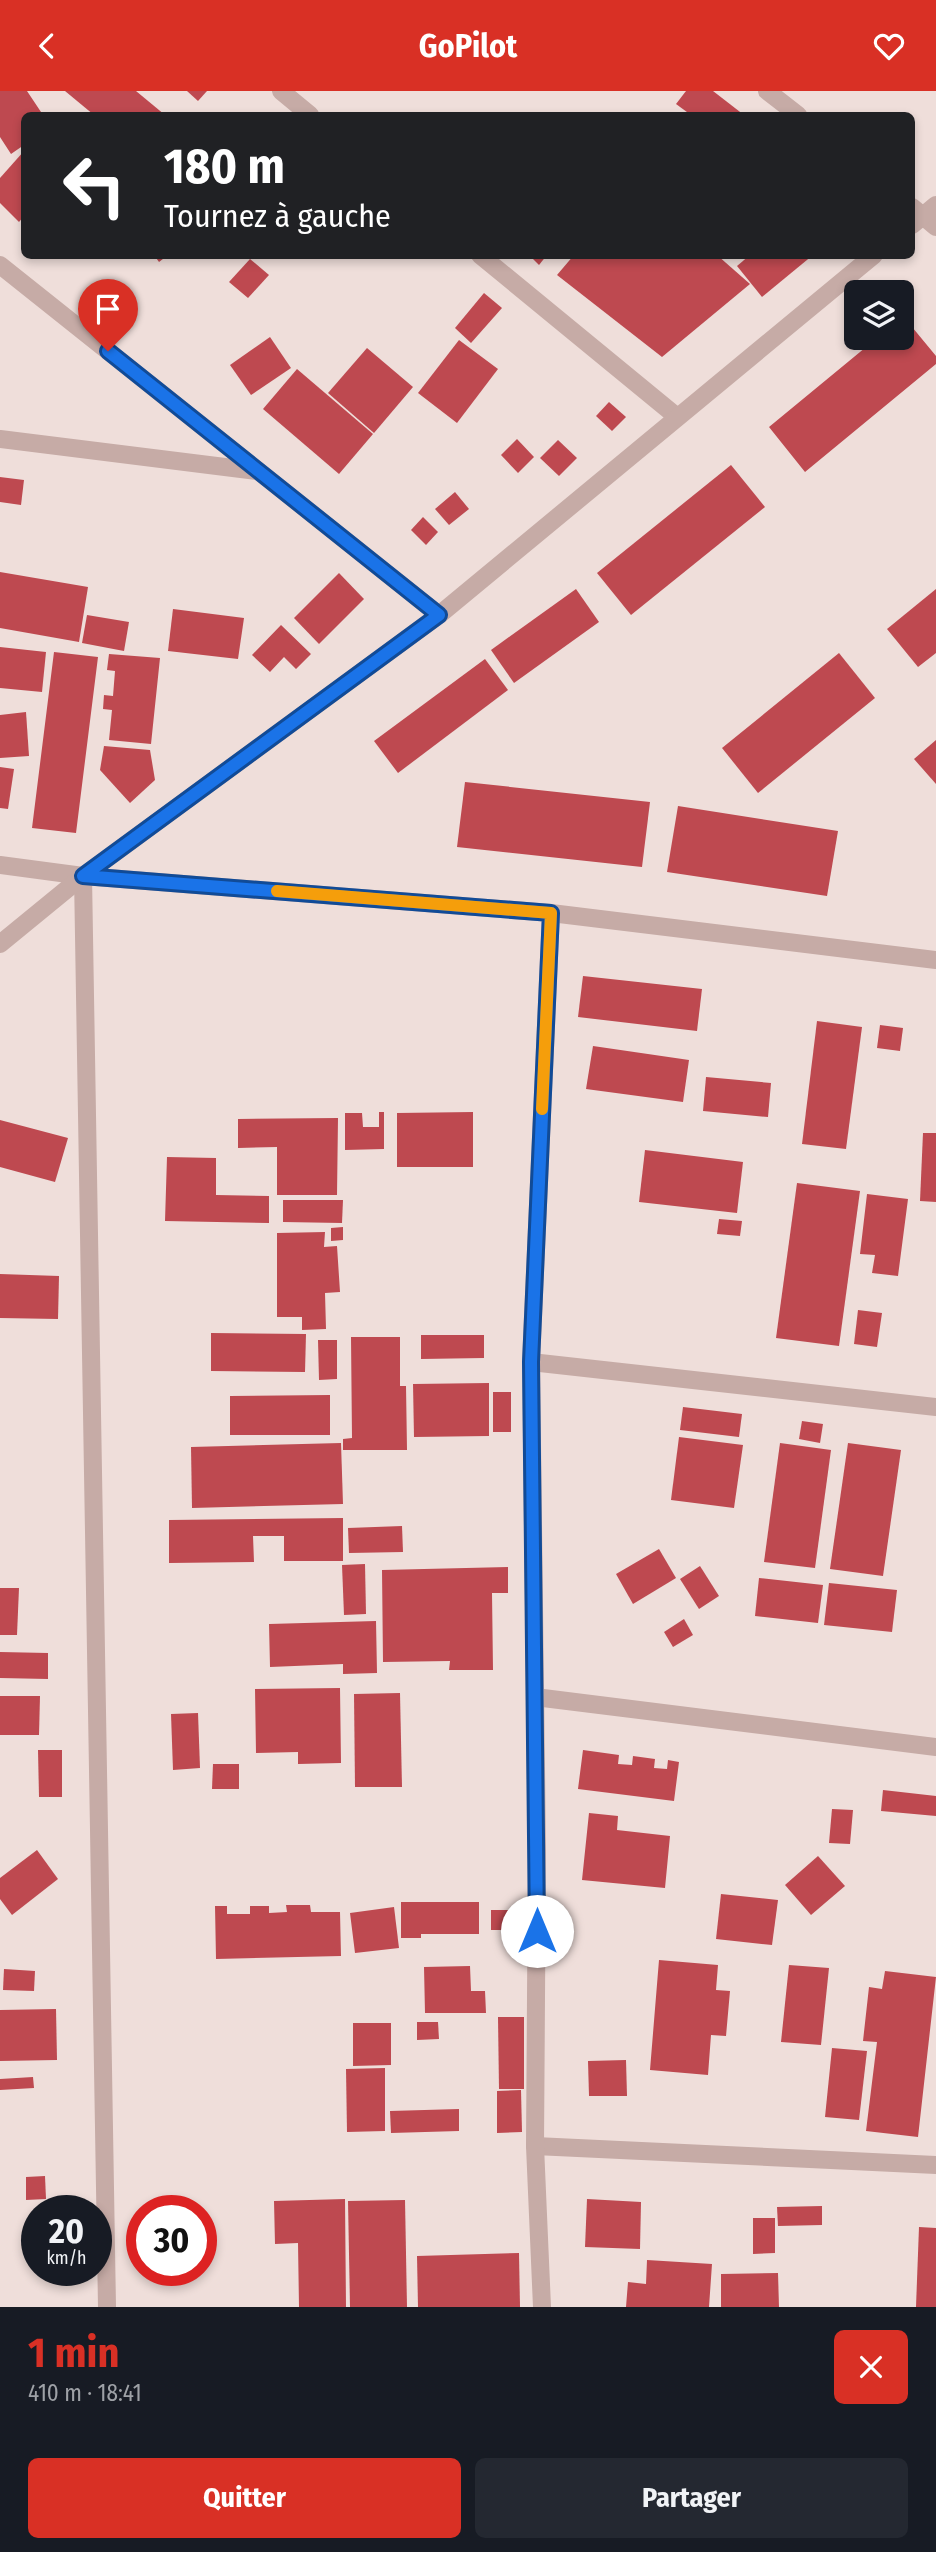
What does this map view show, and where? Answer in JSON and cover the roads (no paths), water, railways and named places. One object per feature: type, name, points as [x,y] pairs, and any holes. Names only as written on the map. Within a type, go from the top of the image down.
[{"type":"street","points":[[281,91],[306,112]]},
{"type":"street","points":[[767,91],[794,112]]},
{"type":"street","points":[[485,259],[676,417]]},
{"type":"street","points":[[0,944],[83,876],[439,615],[869,259]]},
{"type":"street","points":[[0,265],[439,615]]},
{"type":"street","points":[[0,439],[259,471]]},
{"type":"street","points":[[0,865],[83,876],[551,913],[936,960]]},
{"type":"street","points":[[83,876],[107,2307]]},
{"type":"street","points":[[542,2307],[535,2146],[535,1696],[531,1362],[551,913]]},
{"type":"street","points":[[531,1362],[936,1407]]},
{"type":"street","points":[[535,1696],[936,1747]]},
{"type":"street","points":[[535,2146],[936,2165]]}]
